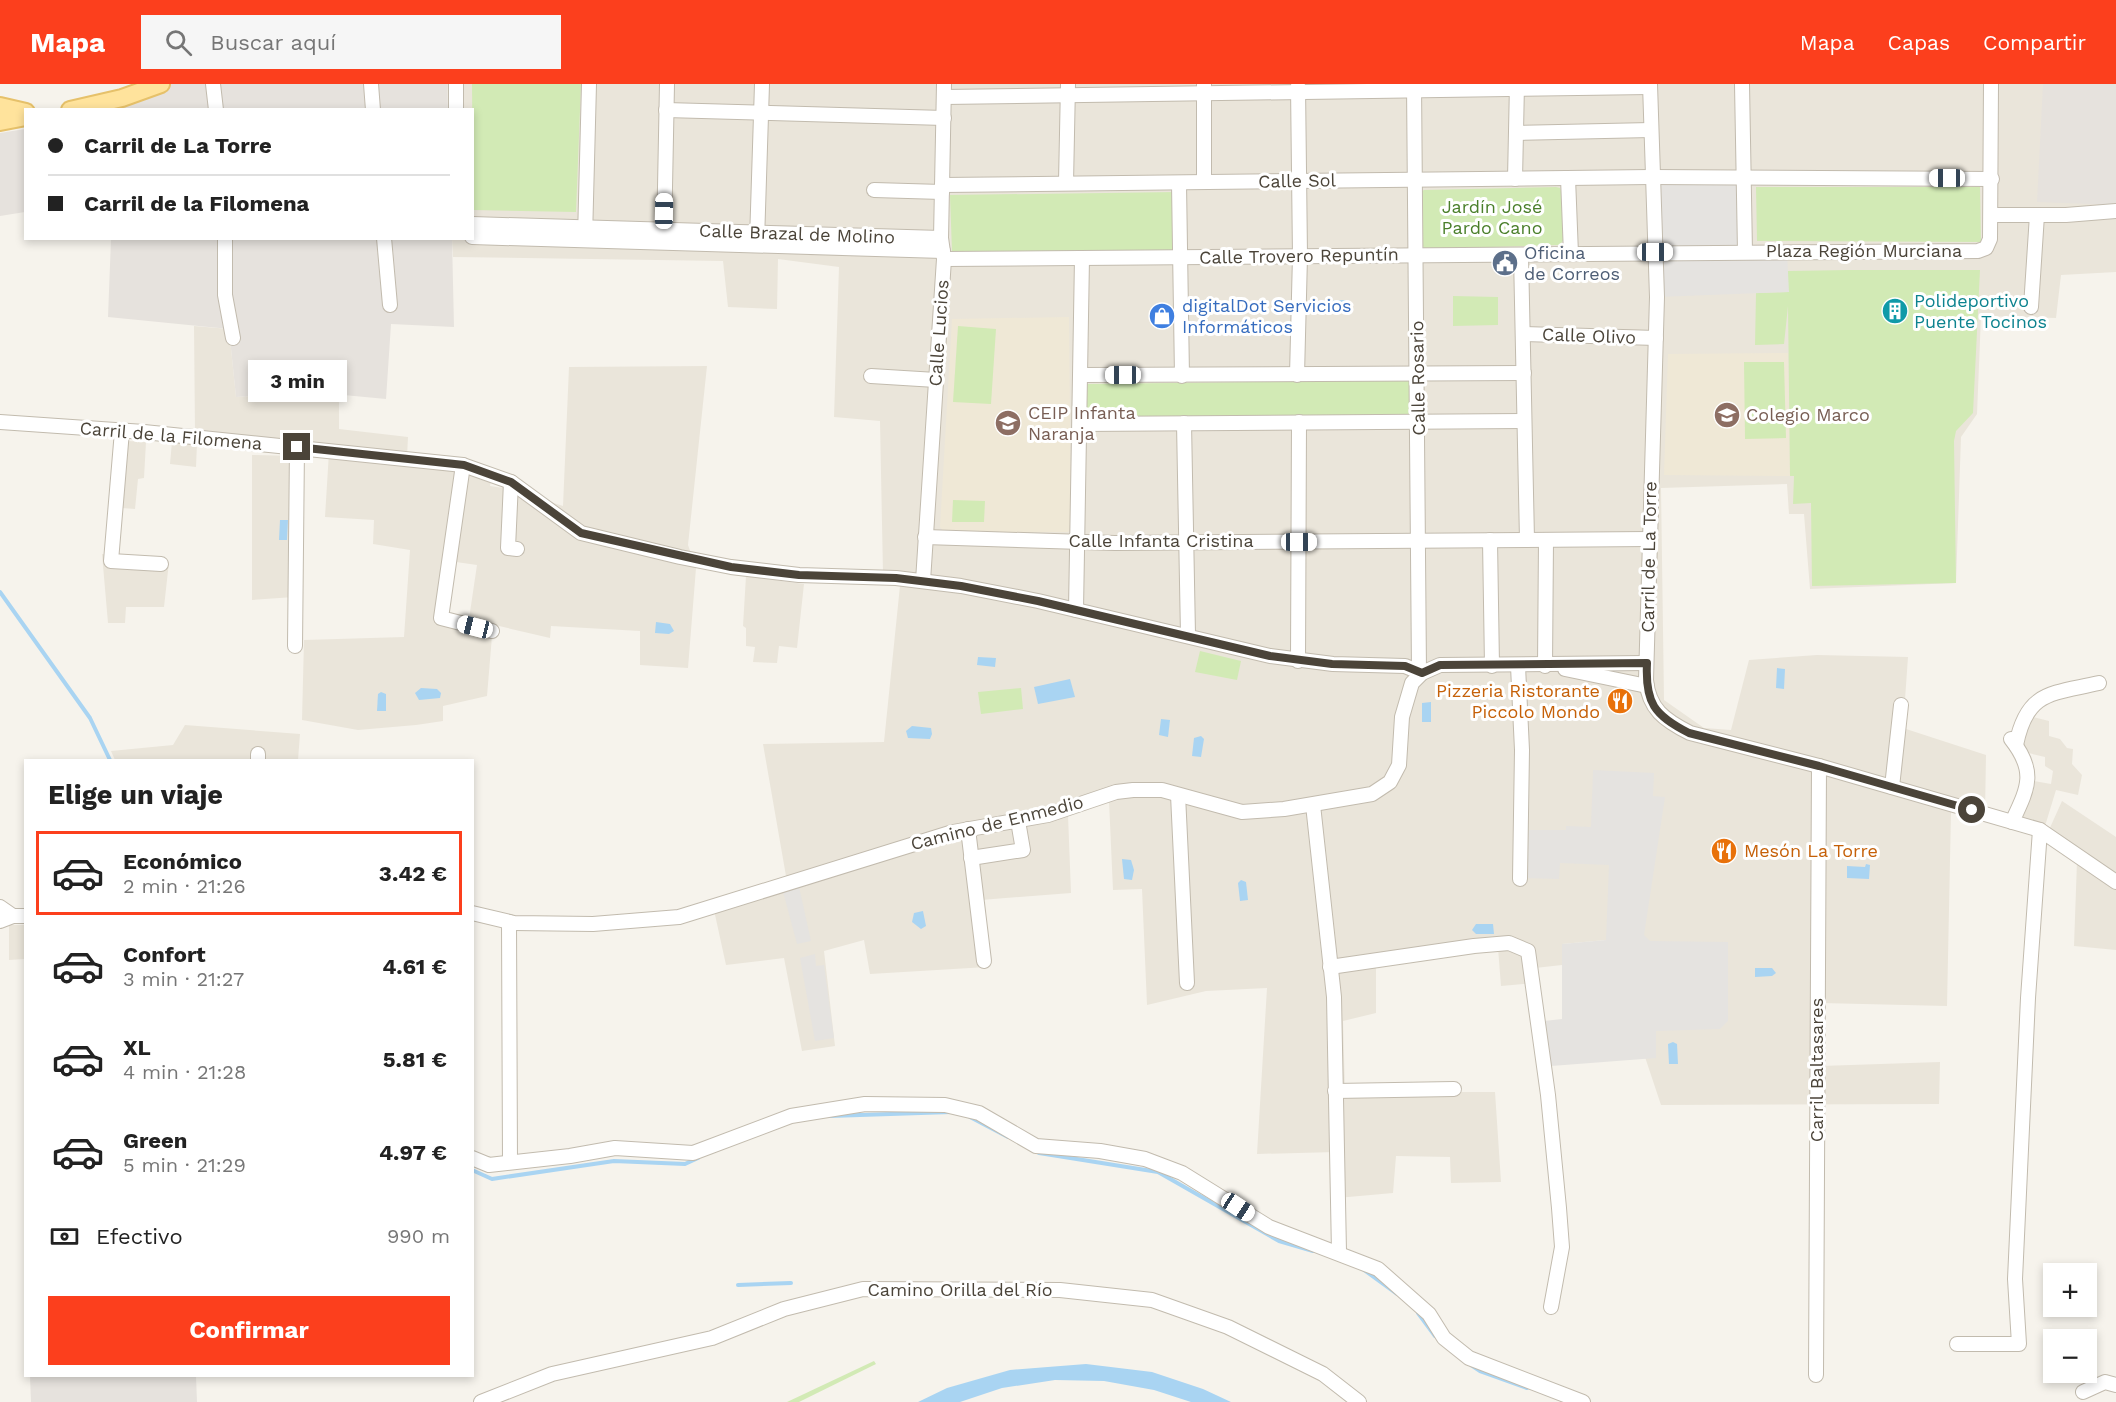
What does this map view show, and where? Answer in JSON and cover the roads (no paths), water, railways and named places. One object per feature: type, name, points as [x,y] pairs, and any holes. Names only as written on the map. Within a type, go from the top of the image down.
[{"type":"main road","points":[[79,108],[114,100],[161,84]]},
{"type":"main road","points":[[0,106],[24,112]]},
{"type":"main road","points":[[0,122],[24,117]]},
{"type":"street","points":[[213,84],[216,108]]},
{"type":"street","points":[[371,84],[373,108]]},
{"type":"street","points":[[456,84],[456,108]]},
{"type":"street","points":[[585,235],[588,84]]},
{"type":"street","points":[[664,237],[667,84]]},
{"type":"street","points":[[757,240],[759,113],[762,84]]},
{"type":"street","points":[[1742,84],[1745,252]]},
{"type":"street","name":"Plaza Región Murciana","points":[[1655,252],[1978,251],[1989,244],[1992,178],[1991,84]]},
{"type":"street","points":[[944,90],[1650,86]]},
{"type":"street","name":"Carril de La Torre","points":[[1650,86],[1656,338],[1649,539],[1647,686],[1655,710],[1689,733],[1819,766],[2040,830],[2116,882]]},
{"type":"street","name":"Calle Rosario","points":[[1414,87],[1421,672]]},
{"type":"street","points":[[1515,179],[1517,87]]},
{"type":"street","points":[[1204,88],[1204,182]]},
{"type":"street","points":[[1296,375],[1300,256],[1299,88]]},
{"type":"street","points":[[1066,183],[1068,89]]},
{"type":"street","name":"Calle Lucios","points":[[923,581],[943,249],[944,90]]},
{"type":"street","points":[[666,110],[944,118]]},
{"type":"street","points":[[1516,133],[1651,130]]},
{"type":"street","points":[[1568,177],[1571,254]]},
{"type":"street","points":[[1651,177],[1992,178]]},
{"type":"street","name":"Calle Sol","points":[[874,190],[1066,183],[1179,184],[1651,177]]},
{"type":"street","points":[[1179,184],[1182,376]]},
{"type":"street","points":[[1991,215],[2116,211]]},
{"type":"street","points":[[2031,307],[2037,215]]},
{"type":"street","points":[[474,224],[585,235]]},
{"type":"street","points":[[474,237],[585,235]]},
{"type":"street","name":"Calle Trovero Repuntín","points":[[585,235],[757,240],[1082,258],[1655,252]]},
{"type":"street","points":[[225,240],[225,295],[233,338]]},
{"type":"street","points":[[384,240],[390,305]]},
{"type":"street","name":"Calle Olivo","points":[[1521,255],[1527,540]]},
{"type":"street","points":[[1076,610],[1081,424],[1082,258]]},
{"type":"street","name":"Calle Olivo","points":[[1523,334],[1656,338]]},
{"type":"street","points":[[1081,375],[1524,373]]},
{"type":"street","points":[[871,376],[936,380]]},
{"type":"street","points":[[1081,424],[1524,421]]},
{"type":"street","name":"Carril de la Filomena","points":[[0,422],[297,447],[464,465],[511,482],[581,533],[731,567],[799,575],[896,578],[961,586],[1298,661],[1405,666],[1421,672]]},
{"type":"street","points":[[1298,661],[1299,422]]},
{"type":"street","points":[[1184,423],[1188,635]]},
{"type":"street","points":[[122,431],[111,561],[161,564]]},
{"type":"street","points":[[295,646],[297,447]]},
{"type":"street","points":[[464,465],[441,618],[492,631]]},
{"type":"street","points":[[511,482],[508,548],[517,549]]},
{"type":"street","name":"Calle Infanta Cristina","points":[[925,537],[1186,543],[1649,539]]},
{"type":"street","points":[[1490,540],[1492,666]]},
{"type":"street","points":[[1545,666],[1546,540]]},
{"type":"street","points":[[1421,672],[1440,665],[1545,666],[1574,663],[1647,663]]},
{"type":"street","points":[[1518,666],[1522,750],[1520,879]]},
{"type":"street","points":[[1545,666],[1647,686]]},
{"type":"street","name":"Camino de Enmedio","points":[[474,913],[509,922],[593,924],[679,917],[852,861],[968,829],[1048,815],[1116,792],[1149,788],[1223,809],[1242,812],[1313,805],[1372,794],[1390,782],[1399,765],[1405,700],[1412,683],[1421,672]]},
{"type":"street","points":[[2012,822],[2025,796],[2029,777],[2012,741],[2025,715],[2042,696],[2099,683]]},
{"type":"street","points":[[1892,787],[1901,705]]},
{"type":"street","name":"Carril Baltasares","points":[[1816,1375],[1819,766]]},
{"type":"street","points":[[1178,795],[1187,983]]},
{"type":"street","points":[[1313,805],[1334,997],[1339,1252]]},
{"type":"street","points":[[971,858],[1023,850],[1018,821]]},
{"type":"street","points":[[968,829],[984,962]]},
{"type":"street","points":[[1957,1344],[2019,1344],[2015,1279],[2028,998],[2040,830]]},
{"type":"street","points":[[0,907],[13,918]]},
{"type":"street","points":[[509,922],[510,1162]]},
{"type":"street","points":[[1330,967],[1474,945],[1509,944],[1528,951],[1548,1095],[1562,1247],[1551,1307]]},
{"type":"street","points":[[1335,1091],[1454,1089]]},
{"type":"street","points":[[474,1159],[489,1165],[615,1148],[693,1153],[791,1116],[865,1104],[945,1105],[979,1113],[1036,1146],[1100,1151],[1145,1159],[1182,1173],[1269,1227],[1339,1252],[1378,1269],[1429,1314],[1444,1338],[1469,1358],[1583,1402]]},
{"type":"street","name":"Camino Orilla del Río","points":[[481,1402],[552,1374],[711,1338],[784,1310],[863,1289],[1060,1290],[1152,1300],[1228,1327],[1323,1374],[1359,1402]]},
{"type":"street","points":[[2083,1392],[2105,1382],[2116,1385]]},
{"type":"water","points":[[1347,300],[1347,307],[1321,308],[1321,301]]},
{"type":"water","points":[[280,520],[288,520],[287,540],[279,540]]},
{"type":"water","points":[[656,622],[670,624],[674,631],[669,634],[655,633]]},
{"type":"water","points":[[978,657],[996,658],[995,667],[977,665]]},
{"type":"water","points":[[1777,668],[1785,669],[1784,689],[1776,688]]},
{"type":"water","points":[[1070,679],[1075,697],[1038,704],[1034,687]]},
{"type":"water","points":[[421,688],[437,689],[441,693],[440,698],[419,700],[415,693]]},
{"type":"water","points":[[381,692],[386,694],[386,711],[377,711],[378,694]]},
{"type":"water","points":[[1431,702],[1431,722],[1422,722],[1422,703]]},
{"type":"water","points":[[1161,719],[1170,720],[1168,737],[1159,735]]},
{"type":"water","points":[[912,726],[931,728],[930,739],[908,738],[906,731]]},
{"type":"water","points":[[1201,736],[1204,739],[1201,757],[1192,756],[1194,738]]},
{"type":"water","points":[[1122,859],[1131,860],[1134,870],[1132,880],[1124,879]]},
{"type":"water","points":[[1866,864],[1870,865],[1869,879],[1847,878],[1847,866],[1865,867]]},
{"type":"water","points":[[1241,880],[1246,882],[1248,900],[1240,901],[1238,883]]},
{"type":"water","points":[[923,911],[926,926],[921,929],[912,922],[914,913]]},
{"type":"water","points":[[1476,924],[1493,924],[1494,934],[1476,934],[1472,930]]},
{"type":"water","points":[[1755,968],[1772,968],[1776,973],[1772,976],[1755,977]]},
{"type":"water","points":[[1673,1042],[1677,1044],[1678,1064],[1669,1064],[1668,1044]]},
{"type":"water","points":[[1086,1364],[1152,1372],[1203,1389],[1231,1402],[1191,1402],[1154,1390],[1104,1381],[1055,1380],[1002,1388],[960,1402],[918,1402],[947,1388],[1010,1370]]},
{"type":"waterway","points":[[0,592],[90,718],[110,759]]},
{"type":"waterway","points":[[830,1116],[951,1112]]},
{"type":"waterway","points":[[970,1117],[1008,1137]]},
{"type":"waterway","points":[[1039,1153],[1158,1172],[1279,1241],[1313,1251]]},
{"type":"waterway","points":[[474,1171],[492,1179],[614,1161],[685,1164],[698,1158]]},
{"type":"waterway","points":[[1364,1270],[1397,1294]]},
{"type":"waterway","points":[[738,1285],[791,1283]]},
{"type":"waterway","points":[[1418,1313],[1435,1336]]},
{"type":"waterway","points":[[1471,1365],[1480,1371],[1527,1388]]},
{"type":"place","name":"Oficina de Correos","points":[[1505,263]]},
{"type":"place","name":"Polideportivo Puente Tocinos","points":[[1895,311]]},
{"type":"place","name":"digitalDot Servicios Informáticos","points":[[1162,316]]},
{"type":"place","name":"Colegio Marco","points":[[1727,415]]},
{"type":"place","name":"CEIP Infanta Naranja","points":[[1008,423]]},
{"type":"place","name":"Pizzeria Ristorante Piccolo Mondo","points":[[1620,701]]},
{"type":"place","name":"Mesón La Torre","points":[[1724,851]]},
{"type":"park label","name":"Jardín José Pardo Cano","points":[[1492,217]]}]
